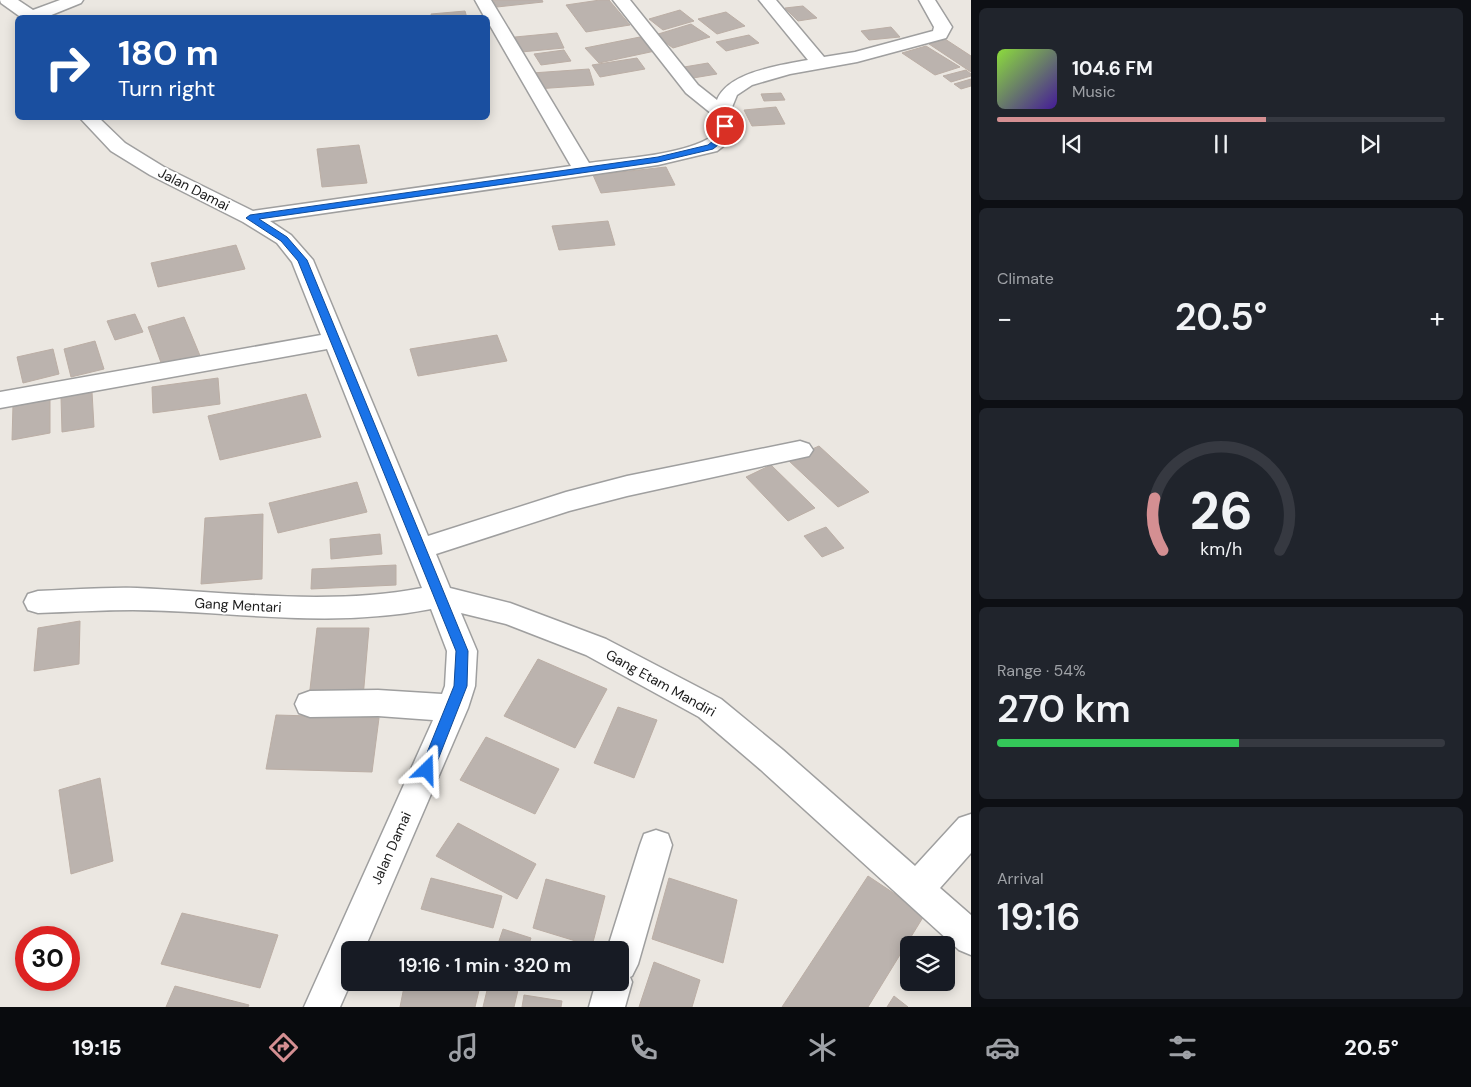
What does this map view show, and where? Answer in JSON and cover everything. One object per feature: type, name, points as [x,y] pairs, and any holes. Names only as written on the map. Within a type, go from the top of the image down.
[{"type":"street","points":[[7,0],[30,15]]},
{"type":"street","points":[[38,15],[75,0]]},
{"type":"street","points":[[483,0],[584,169]]},
{"type":"street","points":[[250,218],[658,159],[710,147],[723,137],[725,126],[720,112],[692,89],[621,0]]},
{"type":"street","points":[[767,0],[820,64]]},
{"type":"street","points":[[720,112],[730,92],[746,81],[788,70],[857,57],[940,34],[943,27],[927,0]]},
{"type":"street","name":"Jalan Damai","points":[[91,120],[118,147],[157,171],[250,218],[284,239],[302,260],[462,651],[460,686],[452,708],[427,770],[322,1007]]},
{"type":"street","points":[[0,400],[336,340]]},
{"type":"street","points":[[420,549],[566,502],[627,486],[800,450]]},
{"type":"street","name":"Gang Mentari","points":[[38,602],[134,599],[302,608],[354,607],[406,602],[438,596]]},
{"type":"street","name":"Gang Etam Mandiri","points":[[438,596],[510,614],[596,647],[710,708],[772,760],[971,938]]},
{"type":"street","points":[[310,704],[378,703],[452,708]]},
{"type":"street","points":[[916,890],[971,829]]},
{"type":"street","points":[[627,941],[656,845]]},
{"type":"street","points":[[607,1007],[611,991]]},
{"type":"building","points":[[493,0],[542,0],[543,2],[497,7]]},
{"type":"building","points":[[609,0],[630,25],[586,32],[566,5]]},
{"type":"building","points":[[803,6],[817,18],[798,21],[785,8]]},
{"type":"building","points":[[680,10],[694,21],[663,30],[649,19]]},
{"type":"building","points":[[465,11],[466,15],[431,15]]},
{"type":"building","points":[[726,12],[745,26],[717,34],[698,19]]},
{"type":"building","points":[[691,24],[710,37],[673,48],[655,35]]},
{"type":"building","points":[[891,27],[900,37],[869,40],[861,31]]},
{"type":"building","points":[[557,33],[564,48],[521,52],[515,37]]},
{"type":"building","points":[[749,35],[759,43],[726,51],[716,42]]},
{"type":"building","points":[[640,37],[655,51],[599,63],[585,48]]},
{"type":"building","points":[[945,39],[971,56],[971,72],[929,44]]},
{"type":"building","points":[[926,46],[960,67],[935,75],[902,53]]},
{"type":"building","points":[[564,50],[571,61],[541,65],[534,54]]},
{"type":"building","points":[[637,58],[645,69],[600,77],[592,65]]},
{"type":"building","points":[[708,63],[717,74],[693,78],[684,67]]},
{"type":"building","points":[[589,69],[594,85],[536,89],[532,73]]},
{"type":"building","points":[[966,70],[971,76],[951,82],[943,76]]},
{"type":"building","points":[[971,79],[971,86],[961,89],[954,84]]},
{"type":"building","points":[[781,93],[785,100],[764,101],[761,94]]},
{"type":"building","points":[[776,107],[785,124],[752,126],[744,110]]},
{"type":"building","points":[[359,145],[367,183],[322,187],[317,149]]},
{"type":"building","points":[[666,167],[675,185],[601,193],[593,175]]},
{"type":"building","points":[[608,221],[615,245],[559,250],[552,226]]},
{"type":"building","points":[[236,245],[245,269],[158,287],[151,263]]},
{"type":"building","points":[[135,314],[143,332],[115,340],[107,321]]},
{"type":"building","points":[[184,317],[201,358],[163,368],[148,327]]},
{"type":"building","points":[[497,335],[507,361],[418,376],[410,349]]},
{"type":"building","points":[[95,341],[104,369],[71,377],[64,349]]},
{"type":"building","points":[[53,349],[59,374],[23,383],[17,357]]},
{"type":"building","points":[[218,378],[220,404],[153,413],[152,387]]},
{"type":"building","points":[[92,392],[94,427],[62,432],[61,397]]},
{"type":"building","points":[[306,394],[321,437],[220,460],[208,416]]},
{"type":"building","points":[[50,399],[50,433],[12,440],[13,405]]},
{"type":"building","points":[[819,446],[869,492],[838,507],[788,460]]},
{"type":"building","points":[[771,465],[815,508],[788,521],[746,477]]},
{"type":"building","points":[[357,482],[367,512],[278,533],[269,503]]},
{"type":"building","points":[[263,514],[262,579],[201,584],[205,518]]},
{"type":"building","points":[[826,527],[844,548],[822,557],[804,536]]},
{"type":"building","points":[[380,534],[382,554],[331,559],[330,539]]},
{"type":"building","points":[[396,565],[396,585],[311,589],[312,569]]},
{"type":"building","points":[[80,621],[79,664],[34,671],[38,628]]},
{"type":"building","points":[[317,628],[369,628],[363,698],[309,698]]},
{"type":"building","points":[[538,659],[607,689],[575,748],[504,716]]},
{"type":"building","points":[[618,707],[657,720],[634,778],[594,763]]},
{"type":"building","points":[[276,715],[379,718],[372,772],[266,769]]},
{"type":"building","points":[[486,737],[559,769],[535,814],[460,780]]},
{"type":"building","points":[[100,778],[113,861],[71,874],[59,790]]},
{"type":"building","points":[[458,823],[536,864],[517,899],[436,856]]},
{"type":"building","points":[[868,876],[925,914],[912,936],[900,936],[900,955],[868,1007],[782,1007]]},
{"type":"building","points":[[431,878],[502,896],[493,928],[421,909]]},
{"type":"building","points":[[669,878],[737,900],[723,963],[652,939]]},
{"type":"building","points":[[546,879],[605,896],[593,941],[576,941],[533,928]]},
{"type":"building","points":[[182,913],[278,935],[260,988],[161,964]]},
{"type":"building","points":[[503,929],[531,938],[530,941],[499,941]]},
{"type":"building","points":[[654,962],[700,980],[692,1007],[639,1007]]},
{"type":"building","points":[[175,986],[249,1005],[248,1007],[166,1007]]},
{"type":"building","points":[[403,991],[479,991],[475,1007],[400,1007]]},
{"type":"building","points":[[487,991],[518,991],[514,1007],[483,1007]]},
{"type":"building","points":[[524,995],[562,1001],[561,1007],[522,1007]]},
{"type":"building","points":[[894,996],[908,1007],[887,1007]]},
{"type":"route","points":[[427,770],[460,686],[462,651],[302,260],[284,239],[250,218],[658,159],[710,147],[723,137],[725,126]]}]
